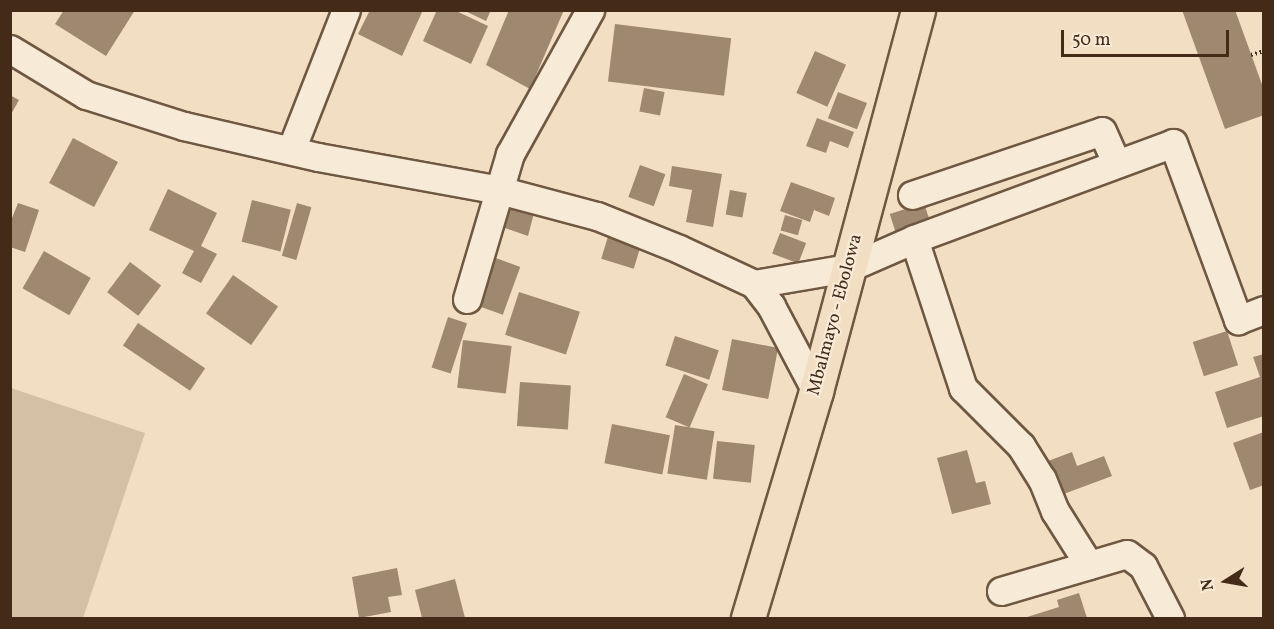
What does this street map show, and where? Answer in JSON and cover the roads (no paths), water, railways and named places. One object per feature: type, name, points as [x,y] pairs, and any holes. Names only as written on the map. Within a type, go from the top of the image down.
[{"type":"highway","name":"Mbalmayo - Ebolowa","points":[[748,618],[816,391],[918,10]]},
{"type":"street","points":[[291,150],[346,10]]},
{"type":"street","points":[[467,299],[510,154],[529,116],[590,10]]},
{"type":"street","points":[[10,49],[86,95],[184,126],[291,150],[499,190],[597,216],[754,284],[771,306],[816,391]]},
{"type":"street","points":[[912,195],[1102,131],[1116,163]]},
{"type":"street","points":[[754,284],[848,268],[914,239],[1173,143],[1238,320],[1263,310]]},
{"type":"street","points":[[914,239],[963,388],[1021,446],[1042,479],[1055,511],[1089,565]]},
{"type":"street","points":[[1001,591],[1127,554],[1134,556],[1143,566],[1170,618]]}]
